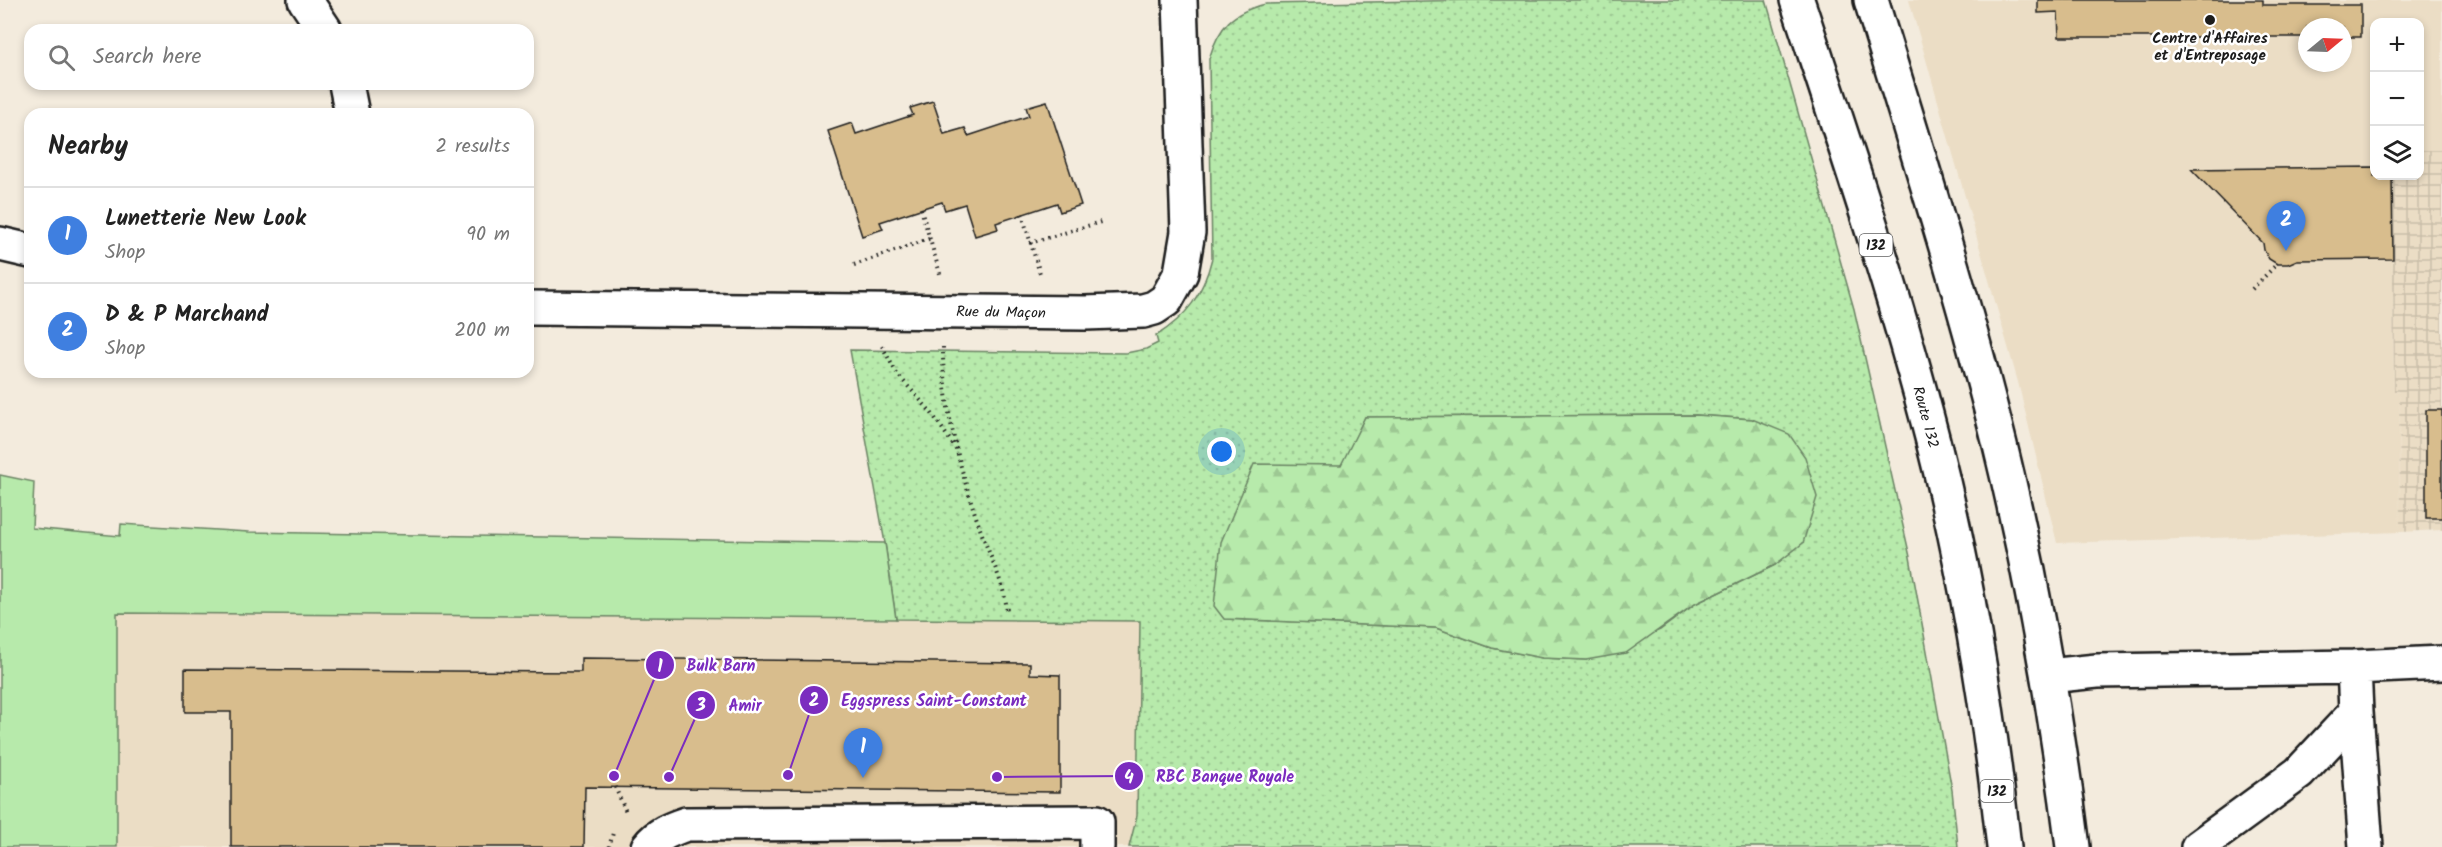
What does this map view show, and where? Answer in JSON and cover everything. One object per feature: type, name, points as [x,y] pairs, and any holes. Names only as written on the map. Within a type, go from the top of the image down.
[{"type":"main road","points":[[305,0],[321,24]]},
{"type":"main road","name":"Rue du Maçon","points":[[534,308],[1117,313],[1154,308],[1166,300],[1181,273],[1188,232],[1180,0]]},
{"type":"main road","name":"Route 132","points":[[1797,0],[1876,244],[1933,442],[1976,645],[2004,847]]},
{"type":"main road","points":[[1871,0],[1963,308],[2000,444],[2048,676],[2073,847]]},
{"type":"main road","points":[[347,90],[351,108]]},
{"type":"main road","points":[[0,243],[24,249]]},
{"type":"main road","points":[[2048,676],[2097,671],[2354,667],[2442,663]]},
{"type":"main road","points":[[2354,667],[2366,847]]},
{"type":"main road","points":[[2198,847],[2299,773],[2356,712]]},
{"type":"main road","points":[[648,847],[653,840],[669,830],[686,824],[948,822],[1097,822],[1097,847]]},
{"type":"path","points":[[921,209],[952,311]]},
{"type":"path","points":[[1022,214],[1052,313]]},
{"type":"path","points":[[1030,243],[1104,221]]},
{"type":"path","points":[[854,265],[929,239]]},
{"type":"path","points":[[2252,289],[2277,264]]},
{"type":"path","points":[[882,346],[897,374],[931,412],[960,454]]},
{"type":"path","points":[[943,346],[942,376],[960,454],[983,536],[1001,583],[1007,612]]},
{"type":"path","points":[[615,787],[627,814]]},
{"type":"shaded area","points":[[1909,0],[2442,0],[2442,150],[2424,150],[2424,18],[2370,18],[2370,180],[2392,180],[2394,391],[2399,392],[2400,532],[2057,543],[2018,382]]},
{"type":"shaded area","points":[[2424,150],[2442,150],[2442,530],[2400,532],[2399,392],[2394,391],[2392,180],[2424,180]]},
{"type":"shaded area","points":[[117,613],[1140,621],[1137,816],[1134,834],[1129,847],[117,847]]},
{"type":"green space","points":[[1473,0],[1766,0],[1854,309],[1910,557],[1952,790],[1958,847],[1129,847],[1137,816],[1140,621],[896,619],[885,543],[850,350],[1126,353],[1146,349],[1158,343],[1156,336],[1177,321],[1198,294],[1212,258],[1209,59],[1217,38],[1228,22],[1244,11],[1266,4]],"holes":[[[1696,415],[1752,419],[1775,565],[1695,604],[1660,630],[1586,660],[1542,658],[1492,648],[1436,628],[1225,619],[1342,465],[1365,417]]]},
{"type":"green space","points":[[1696,415],[1752,419],[1789,434],[1805,457],[1817,497],[1803,543],[1775,565],[1695,604],[1626,653],[1586,660],[1542,658],[1492,648],[1436,628],[1224,619],[1214,606],[1221,542],[1254,464],[1341,465],[1365,417]]},
{"type":"green space","points":[[0,475],[34,482],[32,528],[120,536],[121,524],[249,532],[885,543],[896,619],[117,613],[117,847],[0,847]]},
{"type":"building","name":"Centre d'Affaires et d'Entreposage","points":[[2038,0],[2263,0],[2263,5],[2361,5],[2361,37],[2352,37],[2352,18],[2298,18],[2298,37],[2059,37],[2058,12],[2038,13]]},
{"type":"building","points":[[933,101],[944,134],[965,128],[968,136],[1029,116],[1026,107],[1047,101],[1081,205],[1060,212],[1057,203],[996,223],[998,229],[975,236],[965,204],[945,210],[942,202],[880,222],[883,229],[862,236],[828,131],[852,123],[856,134],[913,115],[910,108]]},
{"type":"building","points":[[2370,167],[2370,180],[2392,180],[2393,259],[2297,260],[2288,264],[2277,264],[2269,259],[2263,243],[2191,169]]},
{"type":"building","points":[[2426,410],[2442,410],[2442,518],[2426,518]]},
{"type":"building","points":[[581,658],[1030,663],[1030,674],[1060,675],[1060,792],[585,787],[584,847],[231,847],[231,712],[185,712],[185,669],[581,672]]},
{"type":"place","name":"Centre d'Affaires et d'Entreposage","points":[[2210,20]]},
{"type":"place","name":"D & P Marchand","points":[[2286,251]]},
{"type":"place","name":"Eggspress Saint-Constant","points":[[788,775]]},
{"type":"place","name":"Bulk Barn","points":[[614,776]]},
{"type":"place","name":"Amir","points":[[669,777]]},
{"type":"place","name":"RBC Banque Royale","points":[[997,777]]},
{"type":"place","name":"Lunetterie New Look","points":[[863,778]]}]
